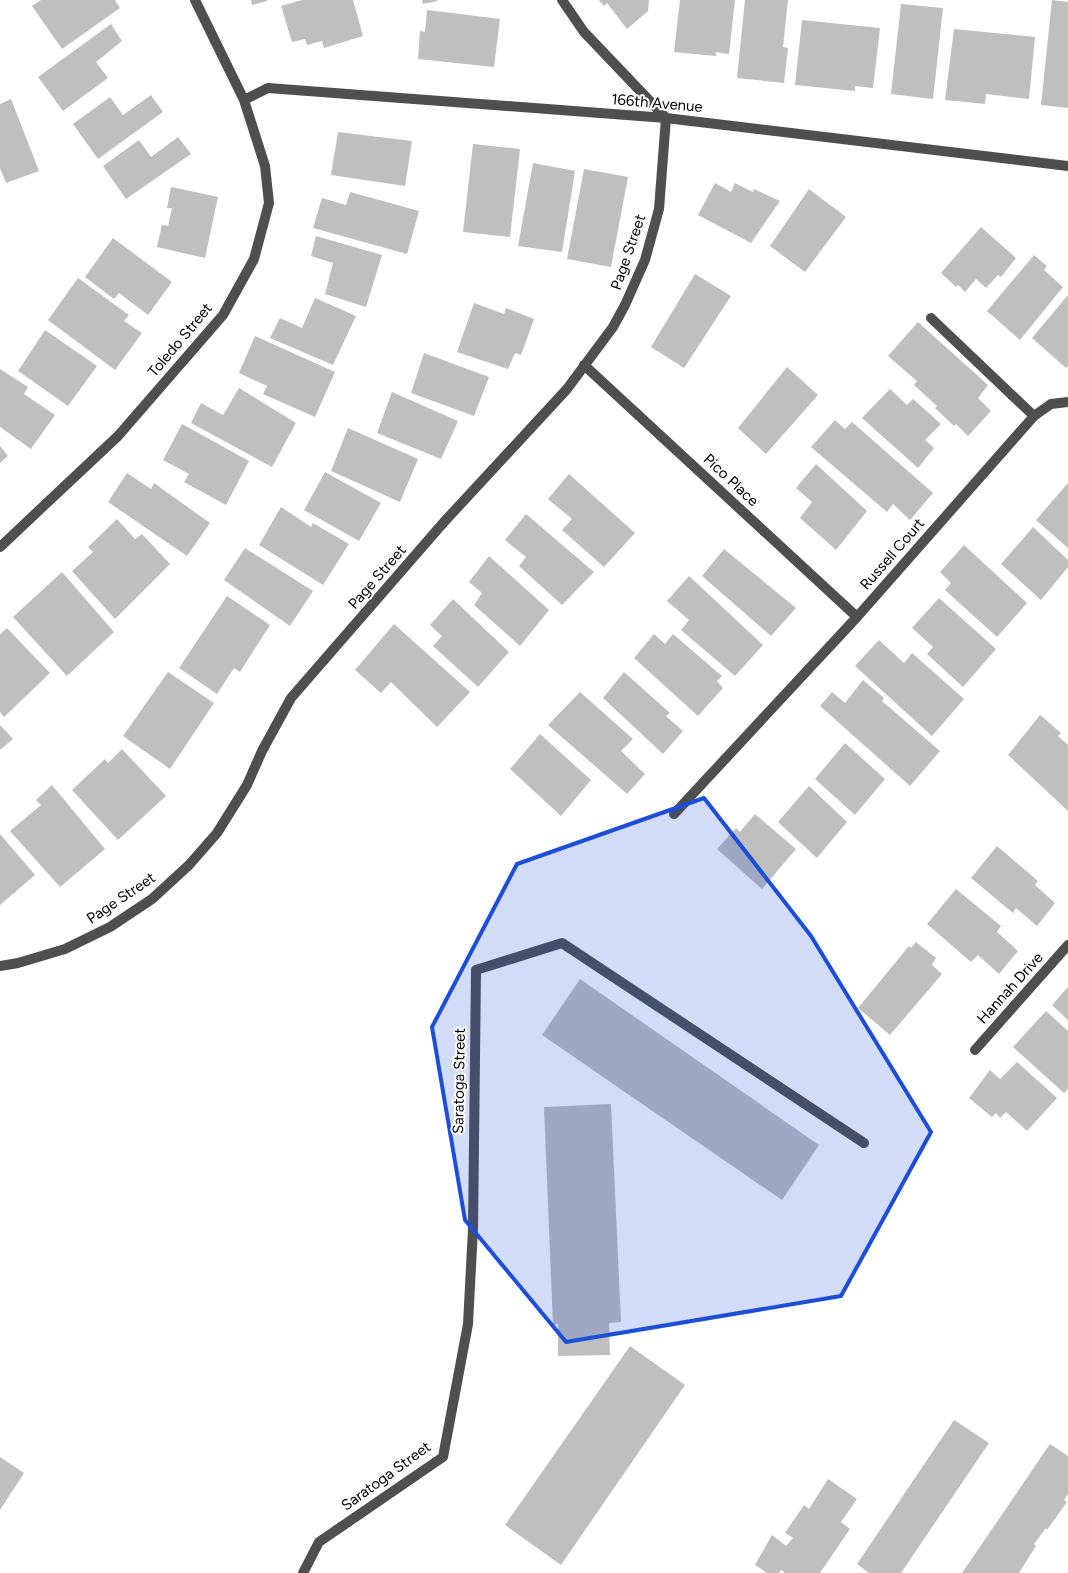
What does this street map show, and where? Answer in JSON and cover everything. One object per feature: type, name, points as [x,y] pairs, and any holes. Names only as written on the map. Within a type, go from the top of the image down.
[{"type":"street","name":"Toledo Street","points":[[0,547],[118,436],[223,315],[254,259],[269,203],[265,166],[244,100],[196,0]]},
{"type":"street","points":[[562,0],[584,32],[666,118]]},
{"type":"street","name":"166th Avenue","points":[[244,100],[268,88],[666,118],[1068,166]]},
{"type":"street","name":"Page Street","points":[[0,966],[18,964],[65,949],[110,927],[152,899],[189,865],[216,833],[247,785],[262,751],[291,698],[438,529],[567,389],[613,327],[645,260],[658,210],[666,118]]},
{"type":"street","points":[[931,318],[1034,416]]},
{"type":"street","name":"Pico Place","points":[[584,365],[857,616]]},
{"type":"street","name":"Russell Court","points":[[674,814],[857,616],[1034,416],[1051,404],[1068,402]]},
{"type":"street","name":"Saratoga Street","points":[[303,1573],[319,1542],[443,1457],[468,1324],[472,1229],[476,970],[562,943],[864,1143]]},
{"type":"street","name":"Hannah Drive","points":[[975,1050],[1068,945]]},
{"type":"highlighted area","points":[[704,798],[811,936],[931,1132],[841,1296],[566,1342],[465,1220],[432,1027],[517,864]]},
{"type":"building","points":[[41,0],[115,0],[120,8],[62,49],[32,6]]},
{"type":"building","points":[[251,0],[267,0],[267,1],[252,5]]},
{"type":"building","points":[[302,0],[353,0],[363,36],[324,48],[322,41],[307,45],[305,39],[292,42],[281,6]]},
{"type":"building","points":[[422,0],[437,0],[437,1],[423,4]]},
{"type":"building","points":[[599,0],[649,0],[648,11],[627,29],[607,3],[604,6]]},
{"type":"building","points":[[680,0],[735,0],[729,54],[716,52],[716,56],[674,52]]},
{"type":"building","points":[[745,0],[788,0],[783,47],[788,48],[784,83],[737,78]]},
{"type":"building","points":[[1052,0],[1068,2],[1068,108],[1041,105]]},
{"type":"building","points":[[901,4],[943,8],[933,99],[891,94]]},
{"type":"building","points":[[427,10],[500,19],[494,67],[418,59],[420,31],[425,32]]},
{"type":"building","points":[[802,20],[880,28],[873,88],[855,86],[855,91],[795,85]]},
{"type":"building","points":[[111,24],[122,41],[96,62],[108,78],[63,111],[38,77]]},
{"type":"building","points":[[954,29],[1035,37],[1029,99],[986,94],[985,104],[945,100]]},
{"type":"building","points":[[151,95],[163,112],[98,159],[73,124],[110,97],[123,115]]},
{"type":"building","points":[[11,99],[39,171],[6,183],[0,168],[0,104]]},
{"type":"building","points":[[338,132],[412,141],[405,186],[331,175]]},
{"type":"building","points":[[178,137],[191,154],[126,199],[103,166],[139,140],[151,157]]},
{"type":"building","points":[[473,144],[520,149],[510,237],[463,232]]},
{"type":"building","points":[[533,163],[575,171],[562,252],[518,246]]},
{"type":"building","points":[[584,169],[628,177],[611,267],[567,259]]},
{"type":"building","points":[[715,183],[731,192],[735,183],[753,192],[754,189],[780,201],[751,243],[698,215]]},
{"type":"building","points":[[171,187],[218,197],[205,258],[157,247],[162,225],[168,226],[172,208],[167,208]]},
{"type":"building","points":[[809,189],[846,217],[805,272],[770,246]]},
{"type":"building","points":[[350,192],[419,211],[407,254],[313,228],[322,198],[346,205]]},
{"type":"building","points":[[981,227],[1016,258],[1001,277],[998,275],[986,288],[976,279],[965,292],[958,285],[956,287],[941,273]]},
{"type":"building","points":[[316,236],[382,255],[366,307],[325,294],[333,263],[311,256]]},
{"type":"building","points":[[113,238],[172,282],[148,315],[119,293],[114,299],[85,277]]},
{"type":"building","points":[[1034,255],[1047,266],[1044,270],[1063,287],[1020,340],[987,311]]},
{"type":"building","points":[[695,274],[731,296],[684,368],[651,347]]},
{"type":"building","points":[[78,278],[129,315],[124,321],[142,333],[115,370],[48,320]]},
{"type":"building","points":[[1068,295],[1068,366],[1066,368],[1032,338]]},
{"type":"building","points":[[315,298],[356,316],[333,365],[270,338],[280,318],[302,328]]},
{"type":"building","points":[[474,303],[504,314],[506,308],[534,319],[521,355],[515,353],[508,369],[457,352]]},
{"type":"building","points":[[918,322],[988,385],[978,398],[991,411],[968,436],[935,408],[937,406],[914,385],[917,381],[888,356]]},
{"type":"building","points":[[45,330],[97,366],[68,406],[18,371]]},
{"type":"building","points":[[255,336],[335,372],[315,417],[263,394],[267,386],[239,373]]},
{"type":"building","points":[[424,353],[489,377],[474,416],[411,393]]},
{"type":"building","points":[[787,367],[818,395],[766,454],[738,428]]},
{"type":"building","points":[[0,369],[28,387],[24,394],[55,415],[31,449],[0,427]]},
{"type":"building","points":[[239,388],[296,423],[272,467],[191,423],[201,403],[223,415]]},
{"type":"building","points":[[890,389],[907,405],[913,399],[941,424],[925,440],[934,448],[918,468],[862,418]]},
{"type":"building","points":[[392,392],[458,421],[441,459],[377,433]]},
{"type":"building","points":[[835,420],[845,429],[852,422],[933,493],[910,520],[893,504],[887,512],[811,447]]},
{"type":"building","points":[[182,424],[249,461],[226,505],[184,482],[189,474],[163,460]]},
{"type":"building","points":[[348,428],[418,459],[400,502],[331,471]]},
{"type":"building","points":[[0,446],[8,456],[0,463]]},
{"type":"building","points":[[816,464],[867,511],[836,550],[800,518],[812,502],[796,488]]},
{"type":"building","points":[[325,472],[381,503],[359,541],[304,510]]},
{"type":"building","points":[[127,473],[151,489],[154,483],[210,523],[187,556],[108,502]]},
{"type":"building","points":[[569,474],[635,533],[604,567],[562,530],[572,519],[548,499]]},
{"type":"building","points":[[1068,483],[1068,548],[1036,520]]},
{"type":"building","points":[[281,507],[311,527],[313,523],[349,544],[323,585],[259,545]]},
{"type":"building","points":[[526,514],[594,572],[562,605],[519,566],[526,557],[505,540]]},
{"type":"building","points":[[117,519],[135,539],[142,534],[170,564],[115,619],[72,571],[93,552],[88,547]]},
{"type":"building","points":[[1033,527],[1068,560],[1068,567],[1041,600],[1001,564]]},
{"type":"building","points":[[964,545],[1027,603],[997,637],[945,590],[951,583],[940,572]]},
{"type":"building","points":[[245,548],[313,591],[290,626],[224,580]]},
{"type":"building","points":[[724,549],[796,608],[771,636],[702,576]]},
{"type":"building","points":[[489,556],[549,610],[520,646],[474,605],[482,593],[469,582]]},
{"type":"building","points":[[62,572],[114,632],[67,676],[13,617]]},
{"type":"building","points":[[689,576],[763,645],[735,676],[681,630],[689,620],[667,601]]},
{"type":"building","points":[[227,596],[270,625],[240,672],[234,668],[217,694],[179,668]]},
{"type":"building","points":[[939,598],[996,649],[963,687],[927,654],[933,647],[912,628]]},
{"type":"building","points":[[453,599],[509,652],[478,687],[433,646],[442,636],[430,625]]},
{"type":"building","points":[[394,624],[470,692],[437,727],[391,682],[381,693],[355,670]]},
{"type":"building","points":[[7,628],[50,673],[4,717],[0,712],[0,634]]},
{"type":"building","points":[[654,634],[665,644],[673,634],[722,676],[717,681],[723,688],[698,716],[634,658]]},
{"type":"building","points":[[879,640],[904,663],[912,653],[964,699],[932,736],[855,666]]},
{"type":"building","points":[[168,672],[214,703],[170,769],[123,736]]},
{"type":"building","points":[[624,672],[670,713],[666,716],[683,731],[663,754],[603,698]]},
{"type":"building","points":[[863,680],[884,698],[882,701],[940,751],[910,786],[820,706],[832,692],[845,703]]},
{"type":"building","points":[[580,692],[633,739],[621,751],[645,774],[627,794],[548,725]]},
{"type":"building","points":[[1040,715],[1061,733],[1058,736],[1068,745],[1068,811],[1008,755]]},
{"type":"building","points":[[0,725],[13,739],[0,750]]},
{"type":"building","points":[[540,734],[591,780],[561,816],[510,769]]},
{"type":"building","points":[[845,743],[885,779],[855,815],[815,779]]},
{"type":"building","points":[[122,749],[166,796],[118,840],[72,790],[105,759],[108,763]]},
{"type":"building","points":[[52,785],[105,849],[60,887],[10,831],[41,805],[36,800]]},
{"type":"building","points":[[809,786],[847,822],[817,858],[778,822]]},
{"type":"building","points":[[755,814],[796,849],[762,889],[717,849],[736,828],[740,832]]},
{"type":"building","points":[[0,834],[35,875],[0,905]]},
{"type":"building","points":[[997,846],[1038,881],[1035,885],[1055,903],[1037,926],[1016,908],[1013,913],[971,878]]},
{"type":"building","points":[[956,889],[1001,926],[997,932],[1018,951],[999,974],[978,955],[971,962],[927,924]]},
{"type":"building","points":[[916,942],[936,958],[932,965],[942,974],[890,1035],[858,1008],[909,946],[911,948]]},
{"type":"building","points":[[580,979],[819,1145],[782,1200],[542,1035]]},
{"type":"building","points":[[1068,987],[1068,1020],[1052,1005]]},
{"type":"building","points":[[1046,1011],[1068,1031],[1068,1089],[1064,1093],[1013,1047]]},
{"type":"building","points":[[1017,1062],[1057,1098],[1027,1131],[1006,1112],[1000,1118],[996,1113],[992,1117],[969,1098],[990,1070],[1000,1079]]},
{"type":"building","points":[[611,1104],[621,1322],[609,1323],[610,1355],[558,1356],[558,1324],[553,1325],[544,1107]]},
{"type":"building","points":[[630,1346],[685,1385],[561,1565],[505,1525]]},
{"type":"building","points":[[954,1420],[989,1443],[901,1573],[869,1573],[857,1564]]},
{"type":"building","points":[[1050,1444],[1068,1456],[1068,1494],[1064,1500],[1067,1502],[1047,1530],[1046,1528],[1034,1544],[1036,1546],[1019,1573],[962,1573]]},
{"type":"building","points":[[0,1457],[24,1473],[0,1510]]},
{"type":"building","points":[[828,1479],[857,1499],[841,1522],[850,1529],[820,1573],[785,1573],[781,1570],[779,1573],[767,1573],[755,1565],[772,1535],[786,1546],[793,1538],[785,1533],[804,1505],[809,1509]]}]
